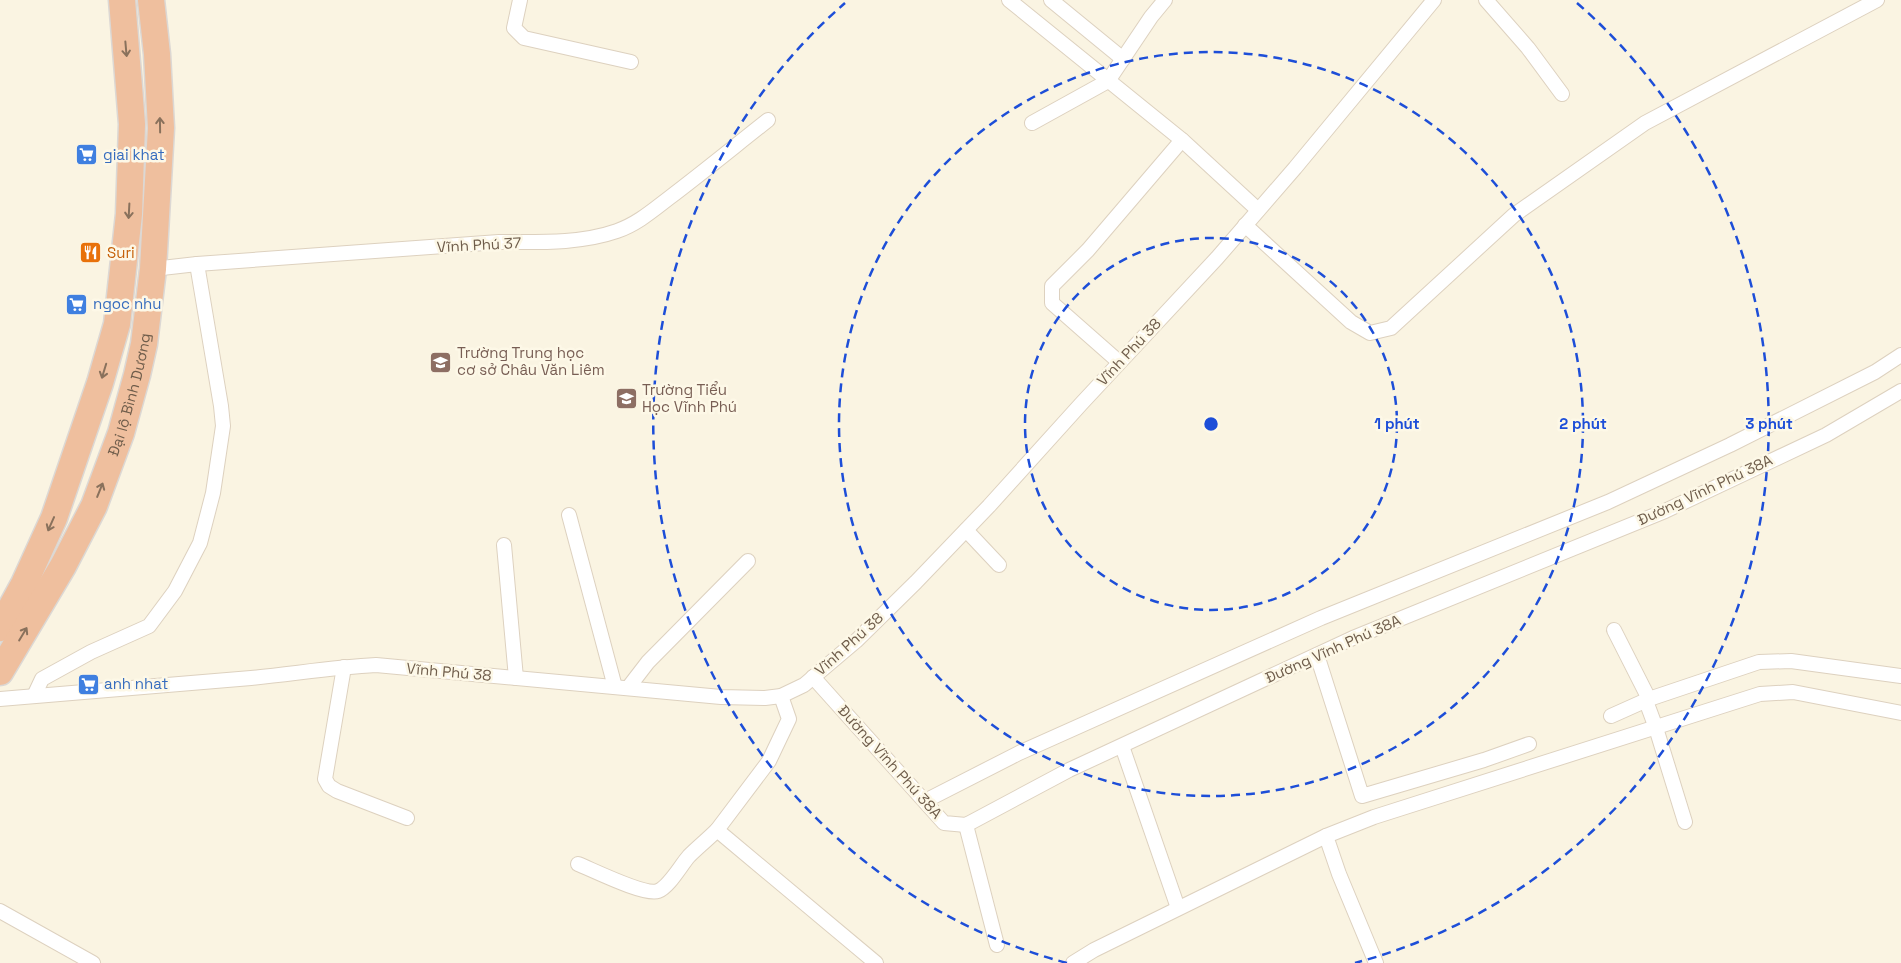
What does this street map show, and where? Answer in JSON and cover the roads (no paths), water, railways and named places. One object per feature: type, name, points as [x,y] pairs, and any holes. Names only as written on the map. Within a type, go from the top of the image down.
[{"type":"highway","name":"Đại lộ Bình Dương","points":[[0,628],[24,584],[54,518],[91,413],[113,342],[121,301],[129,214],[132,124],[122,0]]},
{"type":"highway","name":"Đại lộ Bình Dương","points":[[0,672],[63,566],[94,506],[121,433],[144,344],[153,269],[160,128],[151,0]]},
{"type":"highway","points":[[124,272],[153,269]]},
{"type":"highway","points":[[113,342],[144,344]]},
{"type":"street","points":[[520,0],[514,28],[524,38],[631,62]]},
{"type":"street","points":[[1009,0],[1182,140],[1258,210]]},
{"type":"street","points":[[1051,0],[1123,59]]},
{"type":"street","points":[[1032,123],[1108,81],[1151,17],[1165,0]]},
{"type":"street","name":"Vĩnh Phú 38","points":[[0,699],[376,665],[721,697],[765,698],[781,696],[804,685],[856,641],[966,530],[1246,225],[1434,0]]},
{"type":"street","points":[[1486,0],[1528,48],[1562,94]]},
{"type":"street","points":[[1246,225],[1351,322],[1370,332],[1391,328],[1514,215],[1645,123],[1877,0]]},
{"type":"street","name":"Vĩnh Phú 37","points":[[153,269],[197,264],[489,243],[548,242],[616,231],[638,222],[689,184],[768,120]]},
{"type":"street","points":[[1119,362],[1052,303],[1052,286],[1088,250],[1182,140]]},
{"type":"street","points":[[34,696],[42,679],[91,652],[149,626],[175,591],[200,543],[213,493],[223,426],[197,264]]},
{"type":"street","points":[[926,801],[1019,753],[1321,618],[1608,502],[1730,445],[1875,372],[1901,355]]},
{"type":"street","name":"Đường Vĩnh Phú 38A","points":[[813,677],[944,823],[966,825],[1069,770],[1353,638],[1665,510],[1826,434],[1901,391]]},
{"type":"street","points":[[569,515],[622,688],[748,562]]},
{"type":"street","points":[[966,530],[999,565]]},
{"type":"street","points":[[504,545],[516,678]]},
{"type":"street","points":[[1614,630],[1648,702],[1685,822]]},
{"type":"street","points":[[1317,655],[1362,796],[1484,760],[1529,744]]},
{"type":"street","points":[[1611,716],[1759,662],[1791,661],[1901,676]]},
{"type":"street","points":[[344,667],[325,779],[329,786],[337,791],[407,818]]},
{"type":"street","points":[[1073,963],[1094,950],[1178,908],[1326,836],[1366,820],[1730,702],[1760,694],[1793,692],[1901,713]]},
{"type":"street","points":[[578,864],[637,889],[652,892],[659,891],[664,887],[688,857],[717,830],[769,761],[789,719],[781,696]]},
{"type":"street","points":[[1122,746],[1178,908]]},
{"type":"street","points":[[966,825],[997,945]]},
{"type":"street","points":[[717,830],[876,963]]},
{"type":"street","points":[[1326,836],[1339,874],[1376,963]]},
{"type":"street","points":[[0,910],[93,963]]},
{"type":"place","name":"giai khat","points":[[87,155]]},
{"type":"place","name":"Suri","points":[[91,253]]},
{"type":"place","name":"ngoc nhu","points":[[77,304]]},
{"type":"place","name":"Trường Trung học cơ sở Châu Văn Liêm","points":[[441,362]]},
{"type":"place","name":"Trường Tiểu Học Vĩnh Phú","points":[[626,399]]},
{"type":"place","name":"anh nhat","points":[[88,684]]}]
